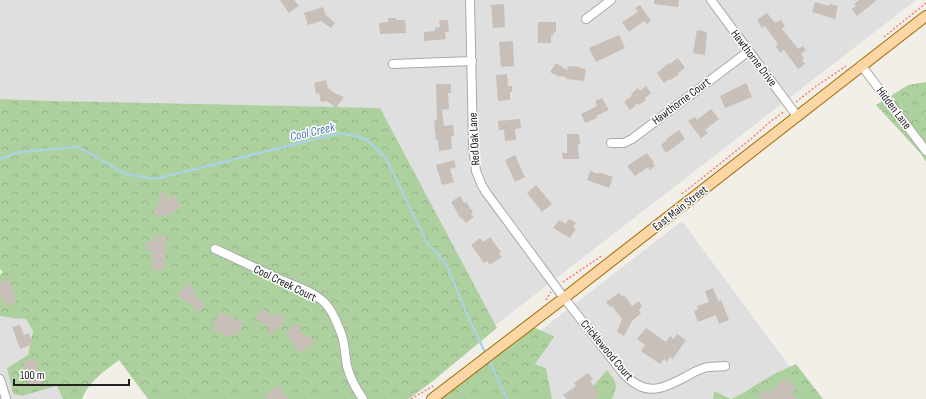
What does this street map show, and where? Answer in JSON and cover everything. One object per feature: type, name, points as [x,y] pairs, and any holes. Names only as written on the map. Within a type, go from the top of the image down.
[{"type":"main road","name":"East Main Street","points":[[432,399],[926,16]]},
{"type":"street","name":"Red Oak Lane","points":[[470,0],[476,171],[482,186],[488,195],[564,298]]},
{"type":"street","points":[[586,19],[611,0]]},
{"type":"street","name":"Hawthorne Drive","points":[[711,0],[797,116]]},
{"type":"street","name":"Hawthorne Court","points":[[611,143],[624,143],[632,138],[748,51]]},
{"type":"street","points":[[393,64],[472,61]]},
{"type":"street","name":"Hidden Lane","points":[[861,66],[926,151]]},
{"type":"street","name":"Cool Creek Court","points":[[215,249],[304,289],[315,295],[326,304],[335,318],[342,335],[347,367],[356,388],[363,399]]},
{"type":"street","name":"Cricklewood Court","points":[[564,298],[628,379],[643,388],[659,389],[704,368],[725,366]]},
{"type":"street","points":[[0,379],[6,399]]},
{"type":"path","points":[[883,37],[926,3]]},
{"type":"path","points":[[794,103],[850,64]]},
{"type":"path","points":[[678,197],[751,139],[782,112]]},
{"type":"path","points":[[562,282],[604,255]]},
{"type":"shaded area","points":[[0,0],[916,0],[400,399],[120,104],[0,99]]},
{"type":"shaded area","points":[[682,221],[790,367],[774,374],[731,399],[714,392],[713,399],[612,399],[616,390],[582,399],[552,399],[546,368],[535,364],[554,336],[541,330]]},
{"type":"shaded area","points":[[0,316],[26,318],[33,331],[22,396],[57,386],[63,399],[0,399]]},
{"type":"green space","points":[[926,82],[926,162],[921,154],[876,105],[908,85]]},
{"type":"green space","points":[[0,99],[380,108],[497,328],[409,399],[148,399],[119,360],[93,381],[82,399],[63,399],[57,386],[22,396],[13,394],[7,368],[28,355],[33,331],[26,319],[0,316],[0,275],[3,272],[0,269]]},
{"type":"green space","points":[[533,327],[554,336],[535,364],[546,368],[552,399],[438,399]]},
{"type":"green space","points":[[796,364],[823,399],[731,399],[774,374]]},
{"type":"green space","points":[[607,370],[616,383],[612,399],[582,399]]},
{"type":"green space","points":[[714,391],[731,399],[713,399]]},
{"type":"building","points":[[280,0],[294,0],[299,6],[289,13]]},
{"type":"building","points":[[654,0],[679,0],[678,7],[654,4]]},
{"type":"building","points":[[859,0],[877,0],[857,16],[852,9],[856,6],[854,4]]},
{"type":"building","points":[[815,2],[829,6],[830,4],[838,6],[835,19],[812,12]]},
{"type":"building","points":[[504,4],[505,27],[493,28],[491,5]]},
{"type":"building","points":[[640,5],[651,21],[647,24],[644,21],[629,32],[622,22],[638,12],[635,8]]},
{"type":"building","points":[[323,7],[326,15],[335,23],[331,28],[321,21],[308,25],[304,13]]},
{"type":"building","points":[[767,13],[775,23],[781,20],[785,26],[782,29],[798,49],[803,46],[806,50],[801,54],[804,59],[802,60],[805,64],[798,69],[784,50],[780,53],[776,46],[778,44],[765,26],[762,28],[757,20]]},
{"type":"building","points":[[388,18],[405,20],[406,33],[380,34],[379,23],[388,22]]},
{"type":"building","points":[[439,20],[448,20],[449,32],[445,32],[446,39],[424,41],[424,32],[435,31],[435,28],[440,27]]},
{"type":"building","points":[[538,22],[556,22],[556,32],[553,33],[553,36],[551,36],[551,43],[538,43]]},
{"type":"building","points":[[697,30],[707,32],[705,55],[693,53]]},
{"type":"building","points":[[619,35],[625,48],[596,62],[589,48]]},
{"type":"building","points":[[513,41],[514,66],[501,67],[499,42]]},
{"type":"building","points":[[678,58],[685,68],[671,80],[670,79],[664,83],[657,73]]},
{"type":"building","points":[[556,63],[567,70],[568,66],[586,69],[584,81],[566,79],[566,77],[558,76],[550,72]]},
{"type":"building","points":[[507,74],[508,86],[512,86],[510,100],[498,101],[496,75]]},
{"type":"building","points":[[326,80],[328,88],[334,93],[344,97],[336,108],[327,101],[321,102],[319,93],[316,94],[314,83]]},
{"type":"building","points":[[746,83],[752,97],[725,108],[720,96]]},
{"type":"building","points":[[436,84],[451,84],[451,93],[448,93],[449,109],[442,110],[444,126],[453,125],[454,136],[451,136],[452,149],[439,151],[434,121],[437,120]]},
{"type":"building","points":[[646,86],[651,93],[645,98],[646,100],[639,105],[638,103],[630,110],[624,102],[632,96],[631,94],[638,88],[640,91]]},
{"type":"building","points":[[602,98],[609,110],[596,116],[597,118],[585,123],[581,114],[597,106],[595,101]]},
{"type":"building","points":[[711,109],[719,119],[705,130],[708,133],[701,138],[688,121],[695,117],[697,120]]},
{"type":"building","points":[[520,119],[521,128],[515,129],[516,140],[505,141],[504,130],[499,130],[498,121]]},
{"type":"building","points":[[679,130],[685,139],[666,153],[661,145],[667,140],[666,139]]},
{"type":"building","points":[[567,134],[579,134],[579,159],[563,159],[562,153],[567,153]]},
{"type":"building","points":[[647,153],[654,162],[653,163],[655,166],[650,170],[648,167],[635,176],[627,166]]},
{"type":"building","points":[[515,155],[525,177],[515,182],[505,160]]},
{"type":"building","points":[[454,160],[456,167],[450,169],[454,182],[442,185],[436,165]]},
{"type":"building","points":[[590,171],[599,174],[599,172],[613,177],[609,188],[587,180]]},
{"type":"building","points":[[536,185],[552,204],[542,212],[527,193]]},
{"type":"building","points":[[163,191],[168,199],[174,195],[182,207],[164,218],[162,214],[156,217],[153,211],[158,208],[156,204],[162,201],[158,194]]},
{"type":"building","points":[[460,196],[464,203],[466,202],[473,212],[471,214],[474,217],[466,223],[462,218],[461,219],[451,202]]},
{"type":"building","points":[[569,219],[576,223],[573,227],[576,229],[570,238],[553,228],[559,220],[566,224]]},
{"type":"building","points":[[154,236],[167,236],[164,270],[152,270],[152,250],[146,250],[146,241],[154,242]]},
{"type":"building","points":[[490,237],[501,252],[499,254],[502,257],[490,265],[487,261],[484,263],[471,245],[480,238],[483,242]]},
{"type":"building","points":[[7,278],[15,290],[12,292],[17,300],[8,307],[0,295],[0,283]]},
{"type":"building","points":[[189,283],[195,290],[193,292],[205,305],[197,313],[186,300],[184,302],[177,294]]},
{"type":"building","points":[[713,288],[718,301],[721,300],[729,320],[719,324],[716,315],[698,322],[694,311],[698,309],[697,306],[709,302],[705,291]]},
{"type":"building","points":[[619,293],[622,297],[624,295],[632,306],[639,301],[642,306],[639,310],[641,313],[632,321],[624,336],[617,332],[622,319],[612,306],[610,307],[606,302]]},
{"type":"building","points":[[261,309],[275,317],[277,313],[285,318],[278,330],[276,329],[272,335],[267,332],[270,327],[256,319]]},
{"type":"building","points":[[220,312],[244,323],[239,334],[235,332],[232,338],[212,329]]},
{"type":"building","points":[[297,323],[305,337],[309,334],[315,343],[299,353],[285,331]]},
{"type":"building","points":[[20,325],[24,335],[29,333],[33,344],[20,349],[12,327]]},
{"type":"building","points":[[646,328],[666,342],[670,336],[674,339],[677,334],[686,340],[673,359],[670,357],[667,362],[664,359],[660,364],[641,351],[645,345],[637,339]]},
{"type":"building","points":[[35,359],[43,382],[30,386],[23,363]]},
{"type":"building","points":[[588,373],[593,379],[590,381],[600,395],[595,399],[567,399],[563,395],[576,386],[574,383]]},
{"type":"building","points":[[787,378],[796,389],[791,393],[796,399],[759,399],[761,398],[758,395],[765,389],[767,393]]},
{"type":"building","points":[[279,385],[289,399],[266,399],[264,395]]},
{"type":"waterway","name":"Cool Creek","points":[[0,159],[20,152],[78,147],[126,174],[155,179],[340,133],[366,139],[386,158],[426,241],[446,264],[469,319],[486,354]]},
{"type":"waterway","name":"Cool Creek","points":[[488,358],[507,399]]}]
